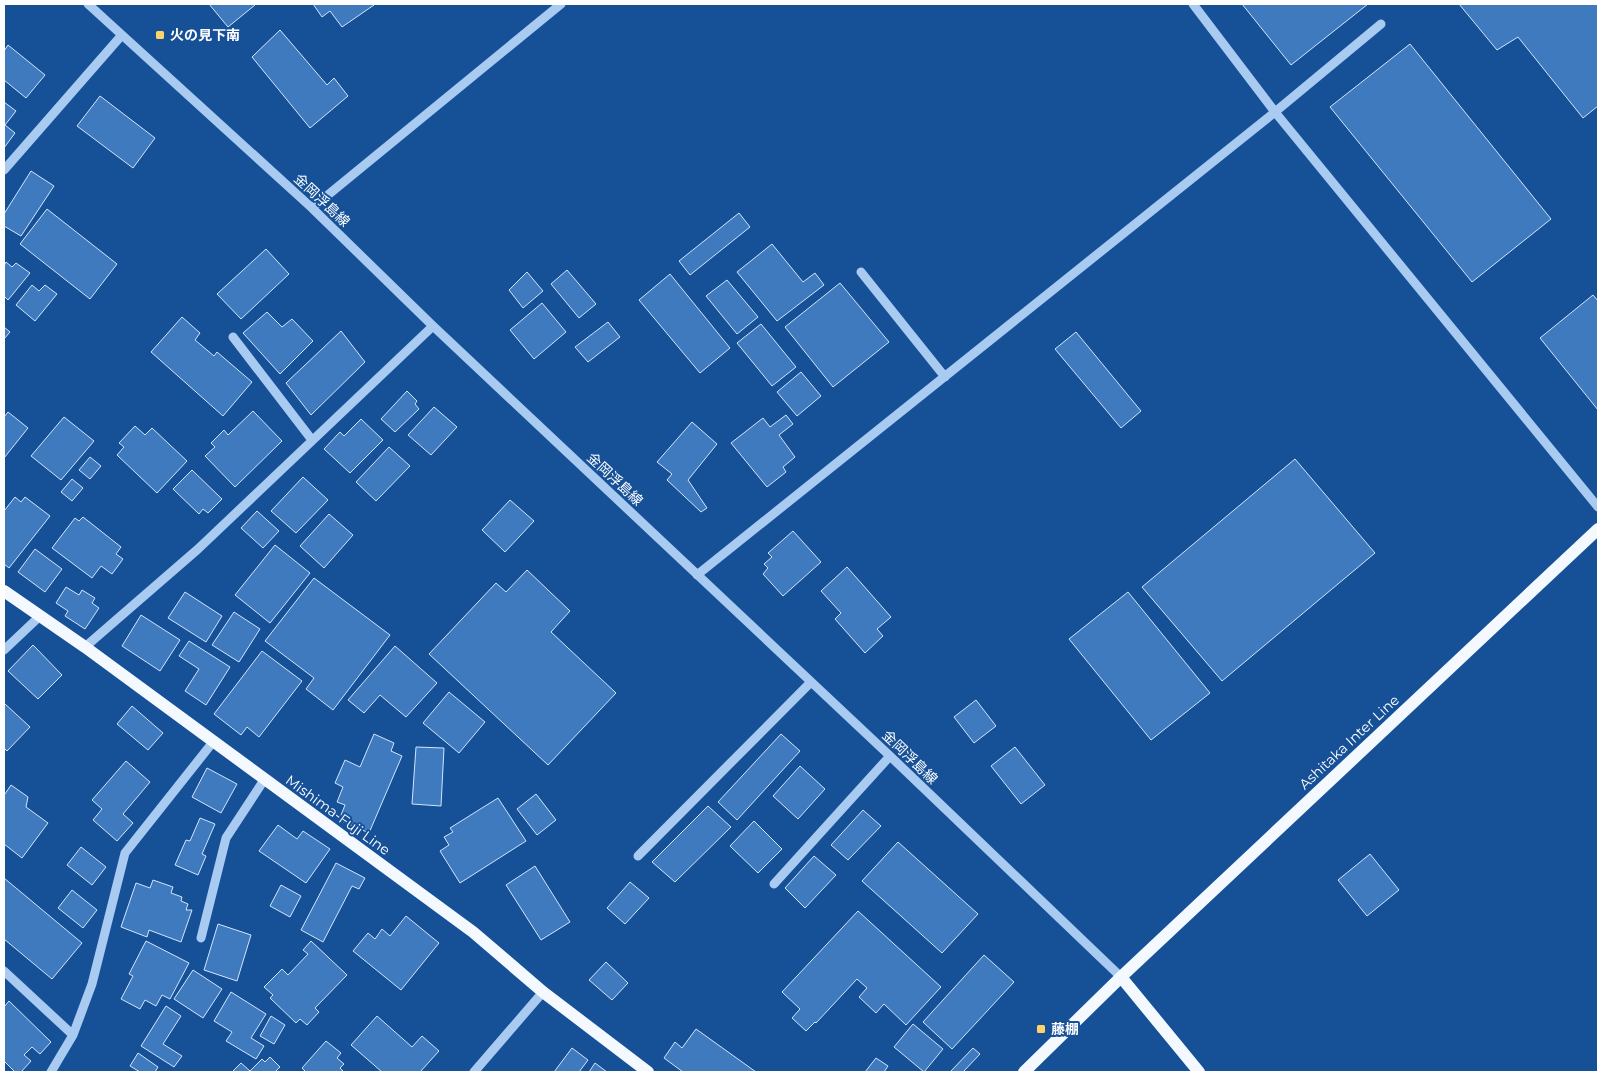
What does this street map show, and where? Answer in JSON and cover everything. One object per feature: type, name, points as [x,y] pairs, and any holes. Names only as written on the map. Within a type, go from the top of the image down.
[{"type":"main road","name":"Ashitaka Inter Line","points":[[1121,977],[1598,529]]},
{"type":"main road","name":"Mishima-Fuji Line","points":[[4,591],[85,647],[472,932],[543,992],[648,1072]]},
{"type":"main road","points":[[1024,1072],[1121,977],[1199,1072]]},
{"type":"street","name":"金岡浮島線","points":[[88,4],[312,208],[433,326],[890,756],[1121,977]]},
{"type":"street","points":[[312,208],[561,4]]},
{"type":"street","points":[[1193,4],[1275,112],[1598,506]]},
{"type":"street","points":[[698,575],[1275,112],[1380,24]]},
{"type":"street","points":[[4,170],[122,36]]},
{"type":"street","points":[[861,272],[944,377]]},
{"type":"street","points":[[85,647],[198,549],[433,326]]},
{"type":"street","points":[[233,337],[312,440]]},
{"type":"street","points":[[4,650],[40,616]]},
{"type":"street","points":[[638,856],[811,682]]},
{"type":"street","points":[[51,1072],[73,1035],[92,984],[125,853],[213,742]]},
{"type":"street","points":[[774,884],[890,756]]},
{"type":"street","points":[[200,938],[226,838],[264,780]]},
{"type":"street","points":[[4,971],[73,1035]]},
{"type":"street","points":[[474,1072],[543,992]]},
{"type":"building","points":[[209,4],[254,4],[255,5],[228,27]]},
{"type":"building","points":[[313,4],[374,5],[342,27],[330,11],[322,17]]},
{"type":"building","points":[[1242,4],[1368,4],[1291,65]]},
{"type":"building","points":[[1459,4],[1598,4],[1598,106],[1583,118],[1518,37],[1497,50]]},
{"type":"building","points":[[280,30],[327,85],[334,78],[348,96],[310,128],[252,57]]},
{"type":"building","points":[[1410,44],[1551,219],[1472,282],[1330,107]]},
{"type":"building","points":[[8,45],[45,75],[26,98],[4,80],[4,51]]},
{"type":"building","points":[[100,96],[155,138],[133,168],[77,126]]},
{"type":"building","points":[[4,102],[16,111],[5,125],[15,133],[4,148]]},
{"type":"building","points":[[31,171],[54,186],[21,236],[4,226],[4,214]]},
{"type":"building","points":[[47,209],[117,264],[90,299],[20,244]]},
{"type":"building","points":[[739,213],[750,227],[690,275],[679,261]]},
{"type":"building","points":[[772,244],[803,282],[815,273],[824,285],[777,321],[737,272]]},
{"type":"building","points":[[266,249],[289,274],[241,319],[217,294]]},
{"type":"building","points":[[6,262],[12,267],[16,263],[30,273],[8,300],[4,296],[4,266]]},
{"type":"building","points":[[567,270],[596,304],[579,318],[551,284]]},
{"type":"building","points":[[527,272],[543,291],[523,308],[509,290]]},
{"type":"building","points":[[670,274],[730,348],[700,373],[639,300]]},
{"type":"building","points":[[727,280],[758,317],[737,334],[706,296]]},
{"type":"building","points":[[840,283],[889,342],[833,387],[785,327]]},
{"type":"building","points":[[32,285],[39,291],[45,285],[57,294],[35,321],[16,305]]},
{"type":"building","points":[[1593,295],[1598,301],[1598,410],[1540,338]]},
{"type":"building","points":[[542,303],[566,332],[534,359],[510,330]]},
{"type":"building","points":[[267,312],[282,327],[292,319],[313,341],[280,374],[243,333]]},
{"type":"building","points":[[182,317],[200,333],[195,340],[214,356],[217,352],[252,382],[223,416],[151,352]]},
{"type":"building","points":[[608,322],[620,337],[588,362],[575,347]]},
{"type":"building","points":[[761,324],[796,367],[772,386],[737,343]]},
{"type":"building","points":[[4,327],[10,332],[4,339]]},
{"type":"building","points":[[341,331],[365,362],[311,415],[286,383]]},
{"type":"building","points":[[1076,332],[1141,411],[1121,428],[1055,349]]},
{"type":"building","points":[[801,372],[821,396],[797,416],[777,392]]},
{"type":"building","points":[[407,391],[417,401],[415,404],[419,409],[395,432],[381,419]]},
{"type":"building","points":[[434,407],[457,427],[431,455],[408,435]]},
{"type":"building","points":[[253,411],[282,441],[235,487],[205,456],[215,447],[211,443],[224,430],[228,435]]},
{"type":"building","points":[[8,412],[28,428],[4,458],[4,417]]},
{"type":"building","points":[[786,415],[793,424],[779,435],[795,457],[783,467],[786,472],[767,487],[731,443],[763,418],[770,427]]},
{"type":"building","points":[[64,417],[94,441],[61,480],[31,456]]},
{"type":"building","points":[[361,419],[383,440],[350,473],[324,449],[340,432],[344,436]]},
{"type":"building","points":[[692,422],[717,444],[688,480],[707,508],[701,512],[667,480],[672,474],[657,462]]},
{"type":"building","points":[[135,426],[145,435],[152,428],[187,461],[157,493],[117,455],[124,447],[119,443]]},
{"type":"building","points":[[389,447],[410,466],[376,501],[356,482]]},
{"type":"building","points":[[90,457],[101,466],[90,479],[79,470]]},
{"type":"building","points":[[1295,459],[1375,553],[1222,681],[1142,587]]},
{"type":"building","points":[[192,470],[222,499],[208,513],[203,509],[199,514],[173,489]]},
{"type":"building","points":[[303,477],[328,500],[296,533],[271,511]]},
{"type":"building","points":[[72,479],[83,488],[72,501],[61,492]]},
{"type":"building","points":[[15,497],[21,502],[25,497],[50,516],[9,568],[4,564],[4,511]]},
{"type":"building","points":[[510,500],[534,521],[505,552],[482,530]]},
{"type":"building","points":[[257,511],[279,531],[263,548],[241,528]]},
{"type":"building","points":[[329,514],[353,535],[324,568],[300,546]]},
{"type":"building","points":[[83,517],[121,547],[116,554],[123,559],[112,574],[101,566],[92,578],[52,548],[75,518],[79,521]]},
{"type":"building","points":[[793,531],[821,562],[783,596],[763,574],[768,568],[764,564],[772,557],[768,553]]},
{"type":"building","points":[[275,545],[310,573],[270,623],[235,595]]},
{"type":"building","points":[[35,549],[62,569],[45,592],[18,572]]},
{"type":"building","points":[[847,567],[891,617],[877,629],[883,636],[865,653],[835,619],[841,613],[821,591]]},
{"type":"building","points":[[527,570],[570,611],[551,632],[616,693],[548,765],[429,654],[496,583],[506,592]]},
{"type":"building","points":[[314,578],[390,635],[333,710],[306,689],[314,678],[265,641]]},
{"type":"building","points":[[66,587],[79,595],[82,590],[95,598],[92,603],[99,608],[85,629],[65,616],[68,611],[56,603]]},
{"type":"building","points":[[185,592],[222,616],[206,642],[168,618]]},
{"type":"building","points":[[1128,592],[1210,693],[1151,740],[1069,639]]},
{"type":"building","points":[[234,612],[260,629],[239,662],[212,645]]},
{"type":"building","points":[[141,615],[180,640],[160,671],[122,646]]},
{"type":"building","points":[[189,641],[230,667],[206,705],[185,691],[199,669],[179,656]]},
{"type":"building","points":[[33,645],[62,675],[38,699],[8,671]]},
{"type":"building","points":[[395,646],[437,683],[406,717],[380,695],[364,713],[348,700]]},
{"type":"building","points":[[262,651],[302,681],[259,737],[247,727],[241,735],[214,714]]},
{"type":"building","points":[[449,692],[485,722],[459,753],[423,723]]},
{"type":"building","points":[[976,700],[996,726],[974,743],[954,717]]},
{"type":"building","points":[[4,703],[30,727],[7,751],[4,748]]},
{"type":"building","points":[[132,706],[163,733],[148,750],[117,724]]},
{"type":"building","points":[[374,734],[394,743],[391,751],[402,756],[369,833],[339,820],[345,805],[337,802],[343,787],[335,783],[345,760],[360,767]]},
{"type":"building","points":[[781,734],[800,751],[737,820],[718,802]]},
{"type":"building","points":[[416,747],[444,748],[441,806],[412,804]]},
{"type":"building","points":[[1015,747],[1045,785],[1021,804],[991,766]]},
{"type":"building","points":[[126,761],[150,782],[123,814],[133,823],[117,841],[93,820],[102,809],[92,800]]},
{"type":"building","points":[[800,766],[825,789],[798,819],[773,796]]},
{"type":"building","points":[[207,768],[237,784],[221,813],[192,797]]},
{"type":"building","points":[[11,785],[28,797],[26,807],[48,823],[22,858],[4,844],[4,793]]},
{"type":"building","points":[[536,794],[556,820],[537,835],[517,809]]},
{"type":"building","points":[[498,798],[526,841],[460,883],[440,851],[449,845],[444,837],[453,832],[450,828]]},
{"type":"building","points":[[708,806],[731,827],[675,882],[652,862]]},
{"type":"building","points":[[863,810],[881,826],[848,860],[831,845]]},
{"type":"building","points":[[200,818],[215,824],[202,854],[206,856],[198,875],[175,865],[186,840],[190,841]]},
{"type":"building","points":[[754,821],[782,849],[758,873],[730,846]]},
{"type":"building","points":[[278,825],[297,839],[303,831],[330,849],[306,883],[259,851]]},
{"type":"building","points":[[898,842],[978,914],[942,953],[862,881]]},
{"type":"building","points":[[81,847],[106,867],[92,885],[67,865]]},
{"type":"building","points":[[1370,854],[1399,890],[1367,916],[1338,880]]},
{"type":"building","points":[[814,856],[836,875],[805,908],[785,888]]},
{"type":"building","points":[[336,863],[365,878],[359,889],[352,886],[323,942],[301,930]]},
{"type":"building","points":[[535,866],[570,922],[541,940],[506,885]]},
{"type":"building","points":[[4,878],[82,943],[52,979],[4,939]]},
{"type":"building","points":[[153,880],[173,887],[171,893],[182,897],[181,901],[188,904],[186,910],[192,910],[181,942],[149,930],[147,937],[121,927],[136,883],[150,888]]},
{"type":"building","points":[[630,882],[649,898],[625,924],[607,908]]},
{"type":"building","points":[[281,885],[301,896],[290,917],[270,906]]},
{"type":"building","points":[[72,890],[97,910],[83,928],[58,908]]},
{"type":"building","points":[[858,911],[941,987],[906,1025],[884,1004],[876,1013],[859,997],[867,988],[857,979],[816,1023],[806,1031],[792,1018],[800,1009],[782,992]]},
{"type":"building","points":[[406,916],[439,943],[401,990],[353,951],[368,933],[375,939],[382,929],[390,936]]},
{"type":"building","points":[[218,924],[251,935],[237,981],[204,970]]},
{"type":"building","points":[[146,941],[189,963],[170,999],[162,995],[156,1006],[145,1000],[140,1009],[121,999],[133,976],[129,974]]},
{"type":"building","points":[[311,941],[347,975],[315,1008],[319,1012],[307,1025],[300,1019],[296,1023],[270,998],[273,995],[264,987],[282,969],[288,975],[308,954],[303,950]]},
{"type":"building","points":[[984,955],[1014,982],[952,1049],[923,1022]]},
{"type":"building","points":[[606,962],[628,983],[612,1000],[589,980]]},
{"type":"building","points":[[193,970],[222,989],[203,1018],[174,999]]},
{"type":"building","points":[[231,992],[266,1014],[251,1038],[264,1046],[256,1059],[226,1041],[232,1032],[214,1021]]},
{"type":"building","points":[[9,1001],[51,1042],[40,1054],[32,1047],[24,1055],[31,1061],[21,1072],[15,1072],[4,1061],[4,1007]]},
{"type":"building","points":[[166,1006],[181,1016],[163,1044],[182,1056],[174,1067],[141,1046]]},
{"type":"building","points":[[271,1016],[285,1025],[274,1044],[260,1036]]},
{"type":"building","points":[[377,1016],[412,1047],[422,1036],[439,1051],[420,1072],[382,1072],[351,1045]]},
{"type":"building","points":[[913,1024],[943,1049],[924,1072],[894,1047]]},
{"type":"building","points":[[696,1029],[756,1072],[683,1072],[664,1058],[675,1042],[682,1048]]},
{"type":"building","points":[[326,1041],[341,1053],[337,1058],[344,1064],[340,1068],[344,1072],[306,1072],[302,1068]]},
{"type":"building","points":[[572,1048],[588,1060],[579,1072],[554,1072]]},
{"type":"building","points":[[973,1048],[980,1054],[963,1072],[950,1072]]},
{"type":"building","points":[[138,1053],[158,1067],[155,1072],[140,1072],[130,1066]]},
{"type":"building","points":[[270,1057],[280,1067],[275,1072],[232,1072],[241,1063],[250,1071],[262,1059],[265,1062]]},
{"type":"building","points":[[876,1058],[888,1066],[884,1072],[865,1072]]},
{"type":"building","points":[[595,1063],[607,1072],[589,1072]]},
{"type":"place","name":"火の見下南","points":[[160,35]]},
{"type":"place","name":"藤棚","points":[[1041,1029]]}]
